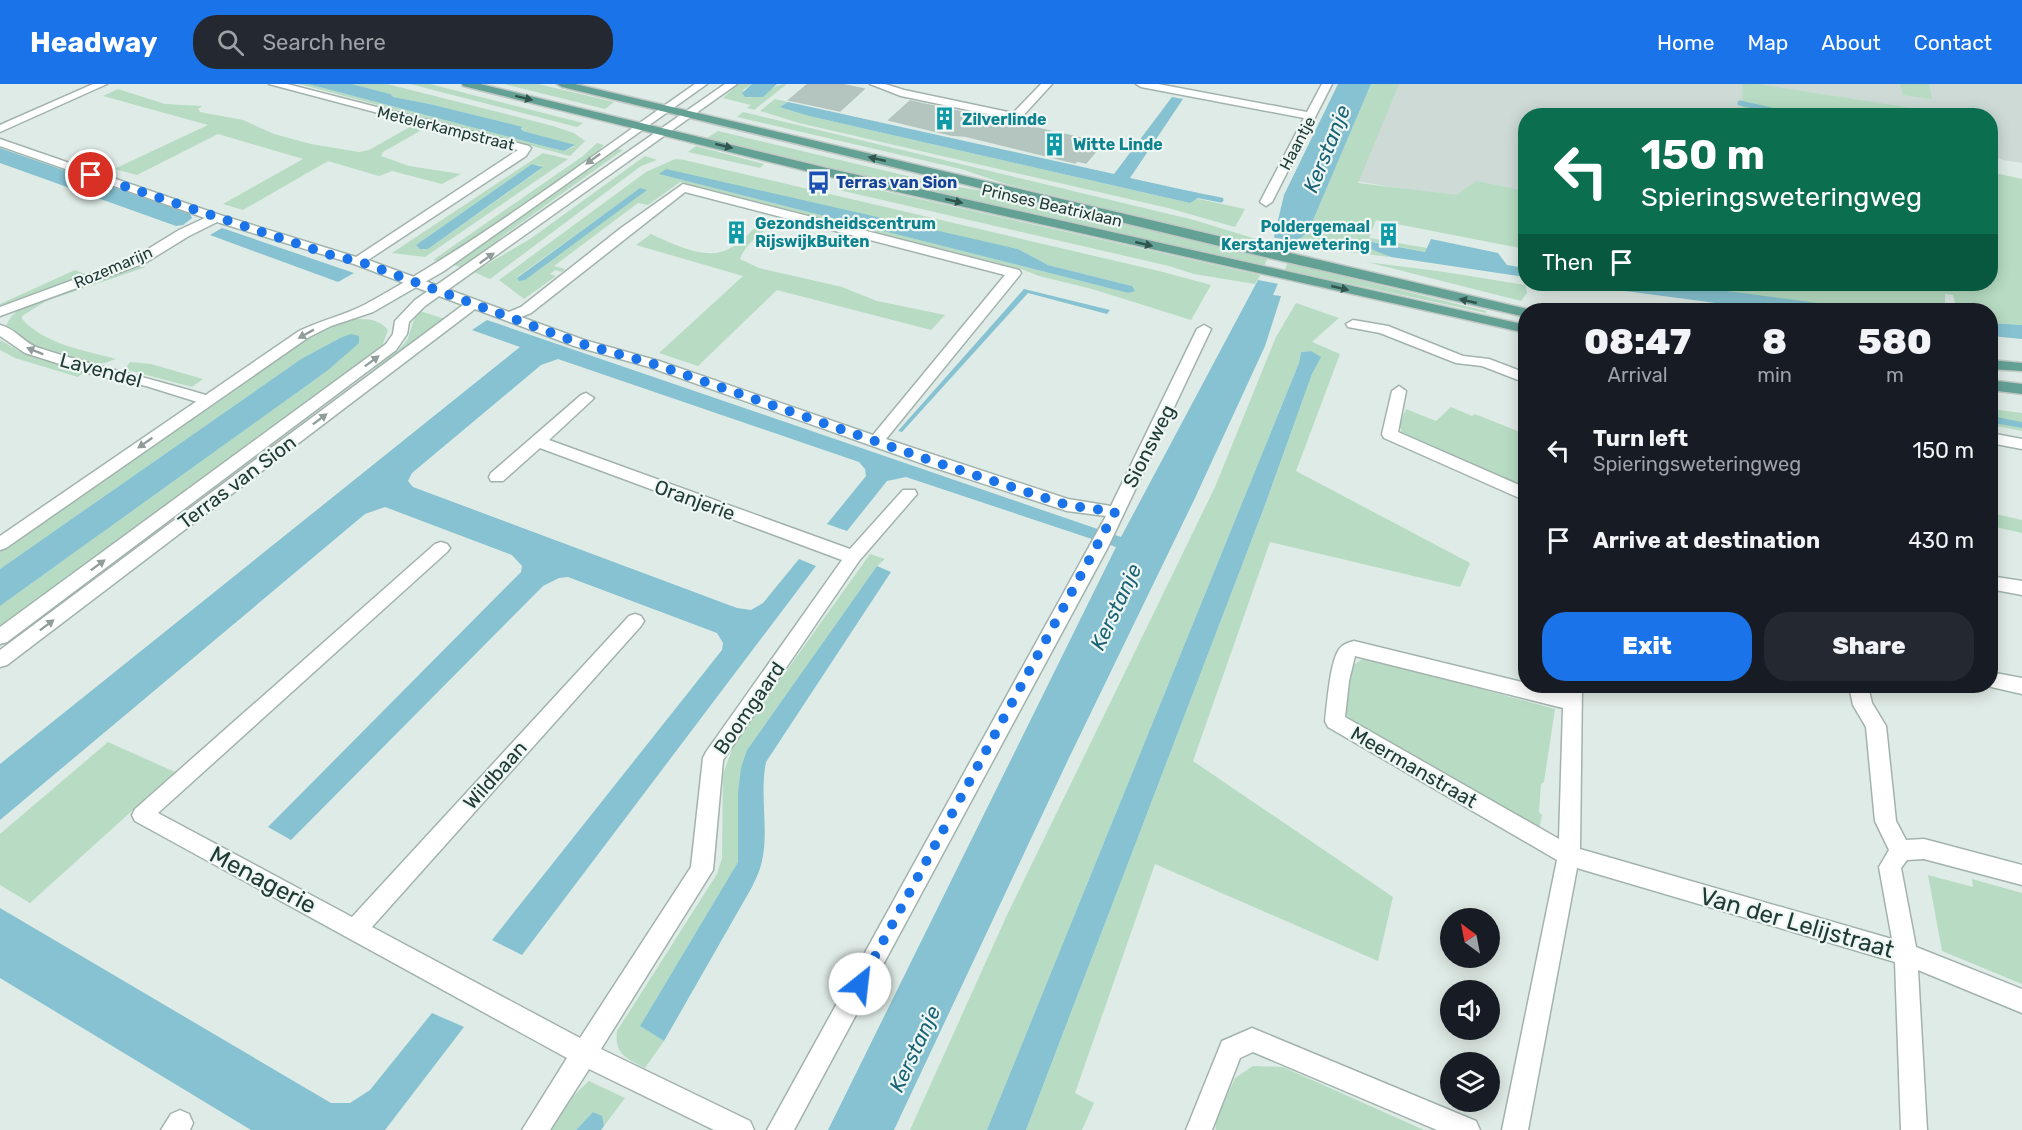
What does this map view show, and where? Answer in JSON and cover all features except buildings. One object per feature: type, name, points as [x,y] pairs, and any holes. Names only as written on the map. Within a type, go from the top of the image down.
[{"type":"main road","name":"Prinses Beatrixlaan","points":[[467,84],[842,176],[1518,327]]},
{"type":"main road","name":"Prinses Beatrixlaan","points":[[562,84],[1289,259],[1518,311]]},
{"type":"main road","points":[[1998,365],[2022,367]]},
{"type":"main road","points":[[1998,386],[2022,389]]},
{"type":"street","points":[[0,129],[102,84]]},
{"type":"street","name":"Metelerkampstraat","points":[[274,84],[525,148],[522,154],[358,261]]},
{"type":"street","points":[[0,544],[304,334],[368,309],[415,282],[702,84]]},
{"type":"street","name":"Terras van Sion","points":[[0,637],[391,347],[400,334],[402,321],[420,303],[667,132],[732,84]]},
{"type":"street","points":[[875,84],[901,93],[1016,117],[1047,84]]},
{"type":"street","points":[[1141,84],[1312,116]]},
{"type":"street","name":"Haantje","points":[[1266,202],[1327,84]]},
{"type":"street","points":[[0,142],[216,218],[337,257],[358,261],[579,343],[654,364],[1112,519]]},
{"type":"street","points":[[511,316],[526,310],[624,231],[683,188],[1014,273],[876,441]]},
{"type":"street","name":"Rozemarijn","points":[[4,311],[140,260],[184,233],[216,218]]},
{"type":"street","name":"Terras van Sion","points":[[0,660],[474,303]]},
{"type":"street","points":[[368,309],[382,312],[402,321]]},
{"type":"street","name":"Lavendel","points":[[4,311],[0,327],[30,350],[103,373],[148,382],[207,400]]},
{"type":"street","points":[[1353,324],[1383,329],[1461,360],[1484,362],[1518,376]]},
{"type":"street","name":"Sionsweg","points":[[780,1130],[1099,547],[1204,329]]},
{"type":"street","points":[[1399,391],[1390,434],[1518,491]]},
{"type":"street","points":[[497,477],[586,398]]},
{"type":"street","points":[[1998,440],[2022,444]]},
{"type":"street","name":"Oranjerie","points":[[537,441],[853,557]]},
{"type":"street","name":"Boomgaard","points":[[534,1130],[702,870],[712,758],[853,557],[909,494]]},
{"type":"street","name":"Menagerie","points":[[441,548],[142,815],[585,1054],[741,1130]]},
{"type":"street","points":[[1998,584],[2022,588]]},
{"type":"street","name":"Wildbaan","points":[[355,930],[635,621]]},
{"type":"street","name":"Meermanstraat","points":[[1518,682],[1354,648],[1347,652],[1339,681],[1335,721],[1569,856]]},
{"type":"street","points":[[1998,681],[2022,686]]},
{"type":"street","points":[[1860,693],[1863,705],[1876,726],[1886,821],[1900,851]]},
{"type":"street","name":"Meermanstraat","points":[[1515,1130],[1569,856],[1573,694]]},
{"type":"street","points":[[1914,1130],[1906,954],[1890,867],[1900,851],[1908,847],[1924,849],[2022,875]]},
{"type":"street","name":"Van der Lelijstraat","points":[[1569,856],[1906,954],[2022,1001]]},
{"type":"street","points":[[1199,1130],[1231,1050],[1252,1040],[1467,1130]]},
{"type":"shaded area","points":[[1376,84],[2022,84],[2022,163],[1998,158],[1998,108],[1518,108],[1518,208],[1331,177]]},
{"type":"green space","points":[[299,84],[308,84],[564,151],[575,146],[523,131],[522,127],[392,97],[389,94],[352,84],[387,84],[553,126],[574,133],[585,141],[570,156]]},
{"type":"green space","points":[[410,84],[430,84],[583,123],[577,127]]},
{"type":"green space","points":[[504,84],[538,84],[614,102],[605,109]]},
{"type":"green space","points":[[738,84],[752,84],[743,90],[745,97],[751,97],[776,86],[787,84],[754,110],[747,108],[751,105],[723,98]]},
{"type":"green space","points":[[1371,84],[1399,84],[1358,183],[1457,195],[1476,181],[1518,190],[1518,248],[1376,220],[1369,238],[1427,248],[1426,252],[1367,241],[1364,246],[1391,257],[1330,250],[1296,242],[1308,232]]},
{"type":"green space","points":[[1742,84],[1757,84],[1911,108],[1741,108]]},
{"type":"green space","points":[[1900,84],[1929,84],[1932,99],[1903,95]]},
{"type":"green space","points":[[118,89],[165,104],[202,106],[198,109],[200,112],[243,120],[274,134],[311,144],[359,152],[369,150],[415,124],[427,127],[383,152],[381,156],[409,166],[461,174],[442,184],[392,171],[379,176],[328,161],[243,210],[223,204],[303,159],[218,134],[137,175],[114,169],[208,125],[103,96]]},
{"type":"green space","points":[[775,99],[788,102],[786,103],[797,112],[809,116],[1190,203],[1194,198],[1245,209],[1235,227],[1168,208],[799,123],[760,111]]},
{"type":"green space","points":[[743,112],[1194,220],[1266,242],[1264,247],[1006,184],[961,169],[737,117]]},
{"type":"green space","points":[[718,131],[941,184],[1013,196],[1486,311],[1486,313],[1004,209],[707,138]]},
{"type":"green space","points":[[597,143],[604,145],[596,153],[442,262],[433,260],[583,156]]},
{"type":"green space","points":[[696,146],[764,164],[760,168],[688,152]]},
{"type":"green space","points":[[617,149],[623,150],[507,233],[464,268],[450,264]]},
{"type":"green space","points":[[543,153],[568,159],[425,257],[392,253]],"holes":[[[532,164],[542,166],[541,169],[428,249],[416,245]]]},
{"type":"green space","points":[[645,156],[657,160],[641,166],[490,279],[474,272],[530,239]]},
{"type":"green space","points":[[675,159],[684,160],[1211,285],[1191,320],[1024,270],[680,182],[648,205],[638,203],[554,266],[565,269],[562,272],[555,270],[550,274],[556,276],[524,299],[499,280],[646,172]],"holes":[[[660,174],[1018,249],[1048,265],[1132,286],[1128,293]],[[639,189],[646,190],[517,278],[517,277]]]},
{"type":"green space","points":[[1998,174],[2022,179],[2022,325],[1998,323],[1998,303],[1955,303],[1953,295],[1945,294],[1945,303],[1809,303],[1724,291],[1998,291]]},
{"type":"green space","points":[[846,184],[1260,275],[1255,284],[1194,274],[1169,266],[839,190]]},
{"type":"green space","points":[[758,225],[768,227],[748,245],[740,259],[759,268],[842,287],[877,301],[945,315],[931,330],[777,290],[698,366],[659,353],[743,276],[636,245],[651,234],[697,252],[715,253],[734,246]]},
{"type":"green space","points":[[1367,262],[1518,284],[1518,291],[1526,291],[1527,293],[1521,301]]},
{"type":"green space","points":[[142,266],[146,267],[46,301],[22,316],[22,319],[32,328],[54,341],[116,359],[93,364],[73,360],[45,351],[20,339],[6,326],[14,314],[26,305]]},
{"type":"green space","points":[[75,270],[85,274],[83,278],[0,307],[0,304]]},
{"type":"green space","points":[[1296,303],[1339,318],[1312,342],[1340,354],[1296,471],[1470,563],[1460,587],[1270,542],[1193,761],[1393,897],[1378,961],[1155,864],[1075,1093],[1094,1103],[1082,1130],[1026,1130],[1320,358],[1311,351],[1301,352],[1299,363],[987,1130],[910,1130],[1007,915],[1215,487],[1276,337]]},
{"type":"green space","points":[[420,311],[445,319],[380,369],[375,367],[405,342]]},
{"type":"green space","points":[[355,319],[373,320],[388,330],[381,349],[0,630],[0,606],[327,371],[340,338],[301,359],[0,569],[0,547],[285,352],[325,329]]},
{"type":"green space","points":[[0,340],[23,353],[83,373],[78,377],[15,358],[0,350]]},
{"type":"green space","points":[[130,362],[151,364],[203,379],[192,387],[128,370],[127,366]]},
{"type":"green space","points":[[1451,407],[1518,431],[1518,488],[1402,433],[1399,424],[1406,409],[1436,421]]},
{"type":"green space","points":[[1998,410],[2022,413],[2022,431],[1998,426]]},
{"type":"green space","points":[[1998,515],[2022,520],[2022,533],[1998,528]]},
{"type":"green space","points":[[870,554],[885,559],[877,566],[747,750],[738,793],[738,862],[640,1026],[664,1041],[645,1068],[623,1055],[618,1046],[617,1031],[717,874],[722,858],[723,774],[734,744]]},
{"type":"green space","points":[[1369,659],[1555,709],[1544,782],[1541,784],[1539,812],[1542,815],[1539,829],[1353,723],[1344,711],[1352,666],[1361,660]]},
{"type":"green space","points":[[108,742],[175,772],[30,903],[0,885],[0,834]]},
{"type":"green space","points":[[1928,875],[1973,887],[1972,879],[2022,893],[2022,984],[1942,951]]},
{"type":"green space","points":[[1253,1066],[1283,1067],[1424,1130],[1216,1130],[1215,1121],[1235,1078]]},
{"type":"green space","points":[[589,1081],[625,1098],[604,1126],[601,1116],[593,1112],[576,1130],[548,1130],[566,1103]]},
{"type":"water","points":[[308,84],[352,84],[390,94],[393,97],[523,127],[521,128],[523,131],[575,145],[564,151]]},
{"type":"water","points":[[752,84],[777,84],[763,97],[745,97],[742,93]]},
{"type":"water","name":"Kerstanje","points":[[1338,84],[1371,84],[1308,232],[1296,242],[1273,295],[1281,296],[1265,346],[894,1130],[828,1130],[1116,547],[906,477],[887,481],[847,531],[827,524],[866,476],[865,469],[859,462],[558,359],[541,365],[412,473],[408,481],[413,487],[737,608],[751,610],[763,603],[799,559],[816,566],[522,955],[492,940],[722,650],[723,643],[717,633],[568,577],[559,578],[543,586],[291,840],[268,827],[521,572],[522,566],[512,555],[385,507],[365,514],[0,820],[0,764],[520,347],[472,330],[487,320],[1121,537],[1258,280],[1276,239],[1274,237],[1284,195]]},
{"type":"water","points":[[1172,97],[1183,99],[1130,178],[1198,193],[1201,196],[1190,203],[809,116],[780,107],[788,102],[1114,174]]},
{"type":"water","points":[[0,148],[190,214],[192,218],[183,225],[176,226],[0,163]]},
{"type":"water","points":[[532,164],[543,167],[428,249],[420,249],[416,245]]},
{"type":"water","points":[[666,169],[1018,249],[1048,265],[1132,286],[1135,291],[1128,293],[659,174]]},
{"type":"water","points":[[640,188],[647,190],[525,280],[519,281],[517,278]]},
{"type":"water","points":[[222,228],[354,273],[338,282],[210,235]]},
{"type":"water","points":[[1431,239],[1498,253],[1507,265],[1518,267],[1518,276],[1391,257],[1363,246],[1366,241],[1425,252]]},
{"type":"water","points":[[1024,289],[1110,310],[1107,314],[1028,293],[902,432],[898,431]]},
{"type":"water","points":[[1625,291],[1727,291],[1818,303],[1716,303]]},
{"type":"water","points":[[1998,324],[2022,325],[2022,339],[1998,337]]},
{"type":"water","points":[[351,334],[359,336],[359,343],[327,371],[0,606],[0,569],[301,359]]},
{"type":"water","points":[[1311,351],[1321,357],[1312,374],[1265,505],[1026,1130],[987,1130],[1299,363],[1301,352]]},
{"type":"water","points":[[877,566],[891,572],[766,762],[764,775],[765,840],[759,871],[664,1041],[640,1026],[738,862],[738,793],[741,768],[747,750]]},
{"type":"water","points":[[0,908],[331,1103],[350,1103],[370,1090],[432,1013],[464,1027],[385,1130],[251,1130],[0,978]]},
{"type":"water","points":[[593,1112],[602,1116],[604,1126],[601,1130],[576,1130]]},
{"type":"pier","points":[[1276,238],[1296,242],[1279,284],[1258,280]]},
{"type":"waterway","points":[[1740,103],[1762,108]]},
{"type":"waterway","points":[[1190,194],[1221,200]]},
{"type":"waterway","points":[[1998,420],[2022,425]]},
{"type":"place","name":"Zilverlinde","points":[[944,119]]},
{"type":"place","name":"Witte Linde","points":[[1055,144]]},
{"type":"place","name":"Terras van Sion","points":[[818,182]]},
{"type":"place","name":"Gezondsheidscentrum RijswijkBuiten","points":[[737,232]]},
{"type":"place","name":"Poldergemaal Kerstanjewetering","points":[[1388,235]]},
{"type":"route","points":[[91,175],[278,238],[337,257],[358,261],[579,343],[654,364],[935,462],[1067,505],[1115,512],[1099,547],[860,984]]}]
